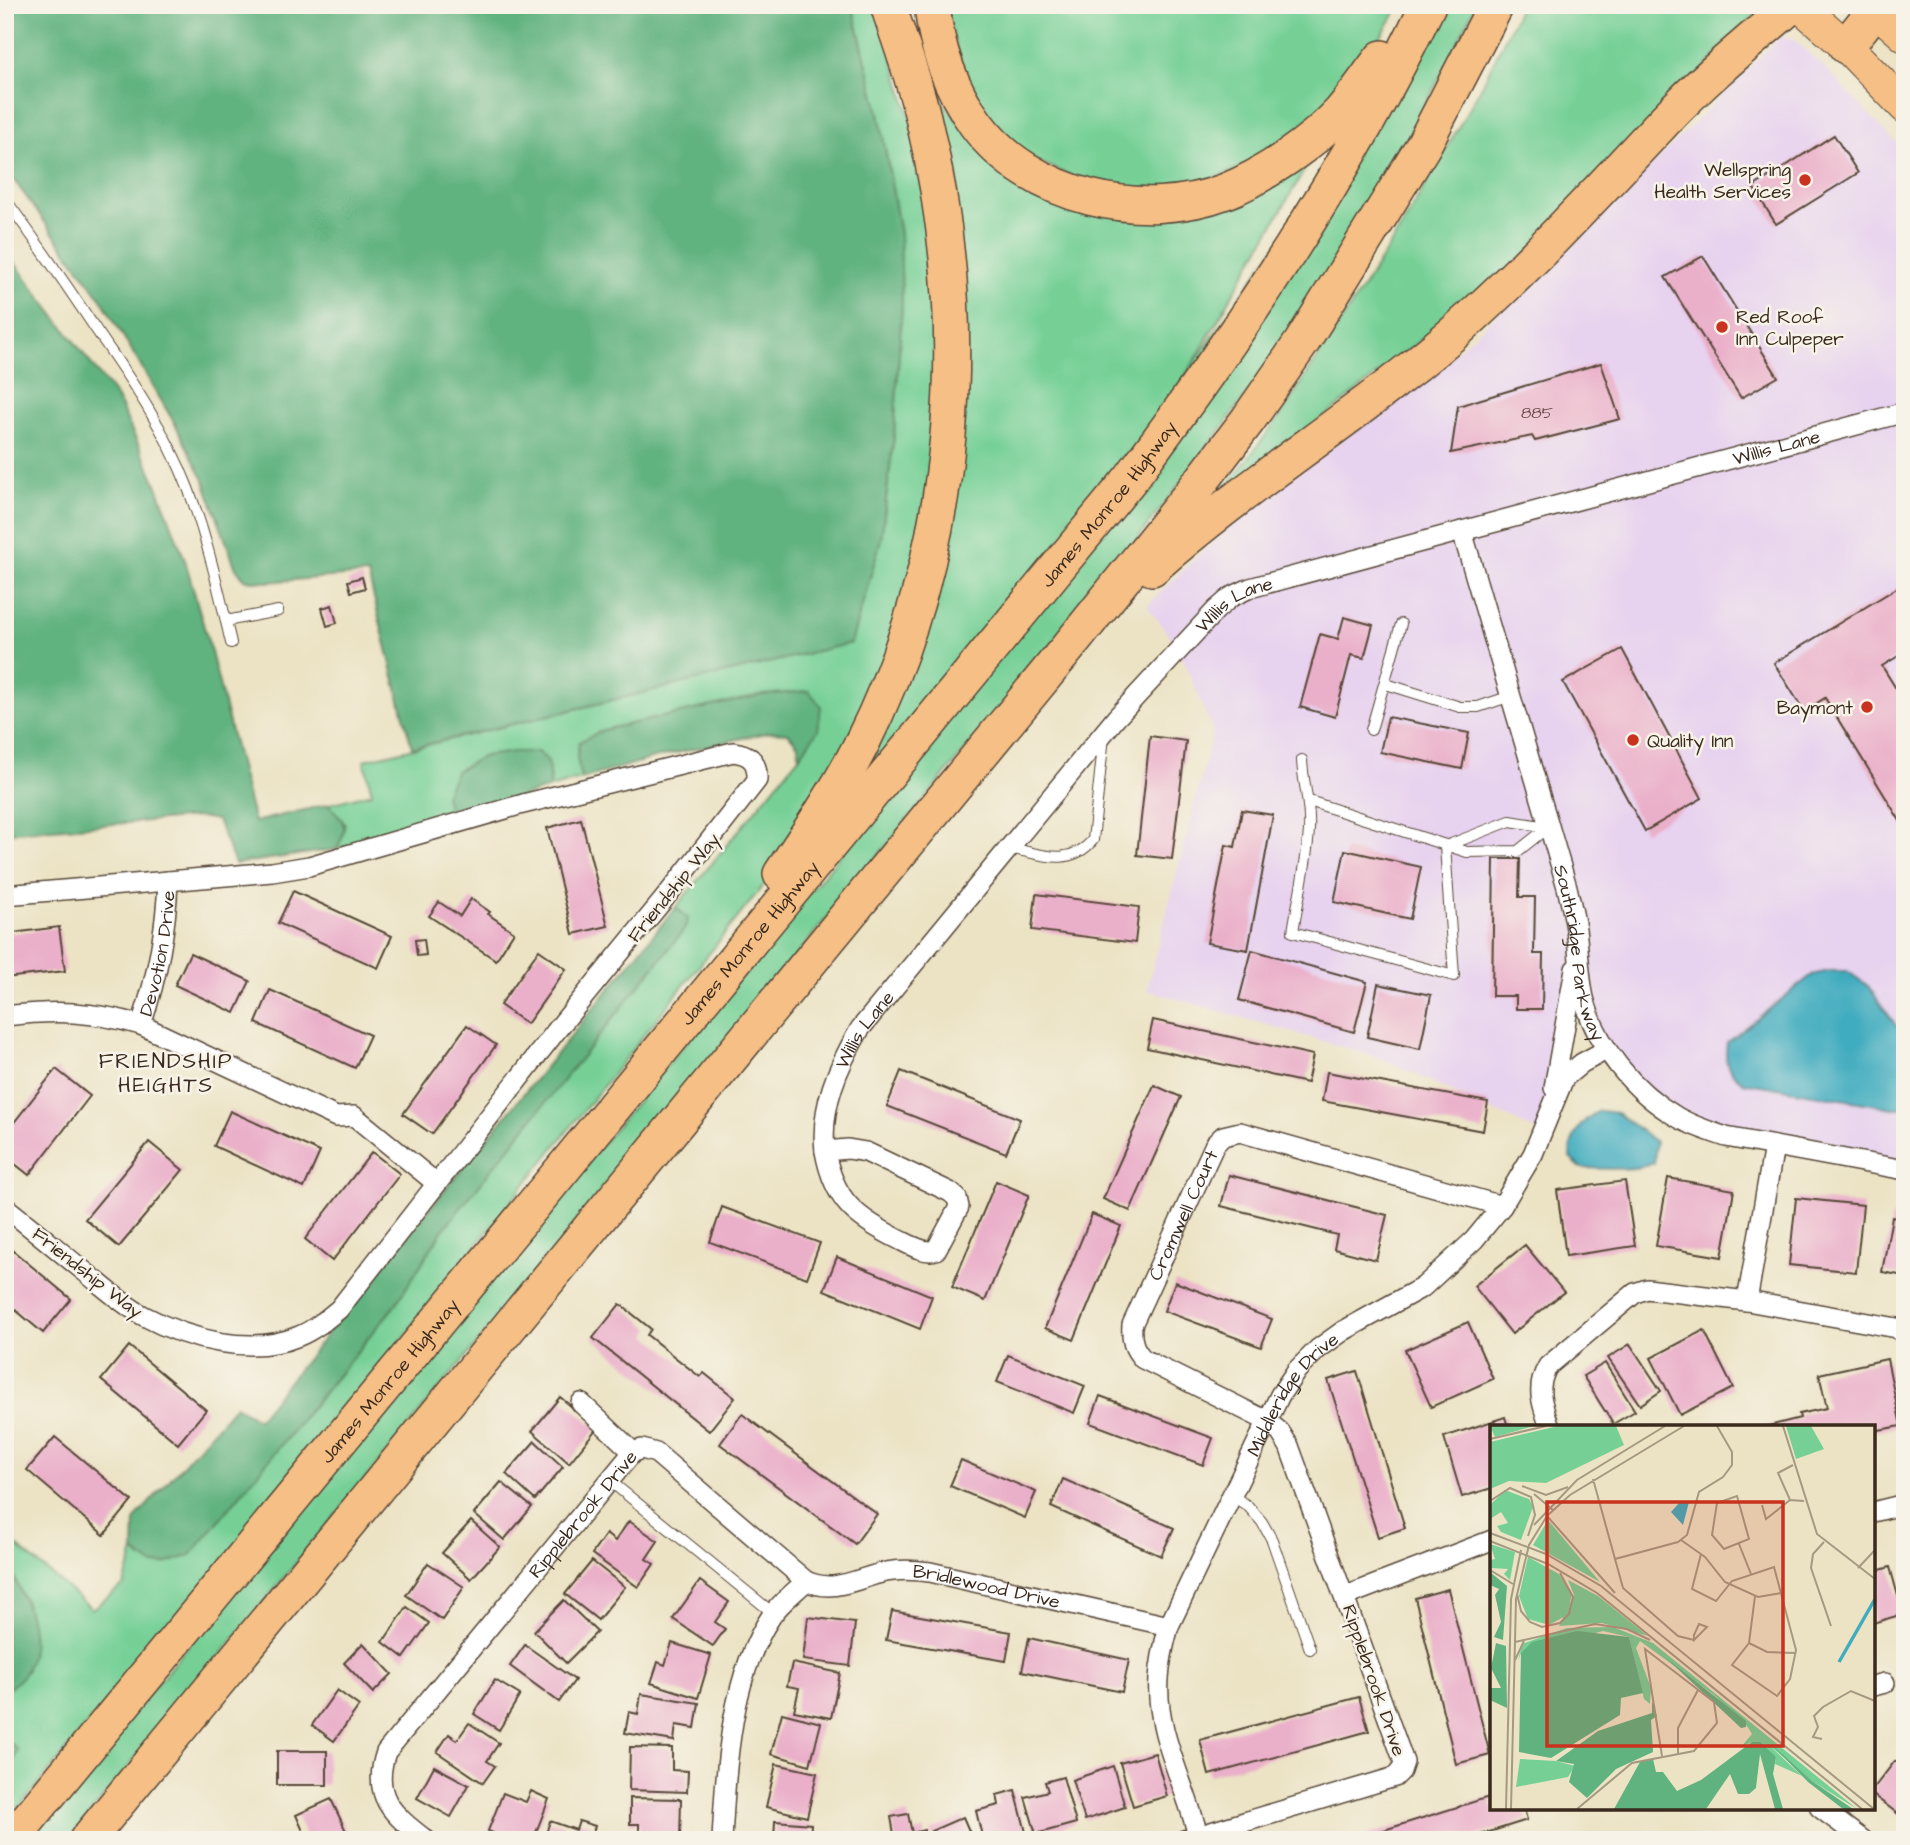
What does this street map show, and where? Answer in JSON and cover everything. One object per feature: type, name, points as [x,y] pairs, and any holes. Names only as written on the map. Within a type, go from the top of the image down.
[{"type":"highway","points":[[650,1065],[831,799],[862,743],[888,685],[928,564],[941,502],[949,437],[953,372],[952,306],[939,203],[923,117],[888,5]]},
{"type":"highway","points":[[932,5],[943,59],[959,98],[977,125],[996,146],[1032,173],[1066,190],[1102,200],[1163,205],[1191,202],[1226,191],[1253,179],[1299,148],[1339,114],[1367,79],[1416,5]]},
{"type":"highway","name":"James Monroe Highway","points":[[11,1840],[1131,478],[1199,387],[1328,193],[1428,5]]},
{"type":"highway","points":[[87,1840],[1075,639],[1203,479],[1302,342],[1423,146],[1496,5]]},
{"type":"highway","points":[[1075,639],[1172,550],[1246,490],[1419,362],[1474,316],[1599,192],[1667,118],[1728,60],[1792,5]]},
{"type":"highway","points":[[1846,46],[1875,7]]},
{"type":"main road","points":[[1799,5],[1846,46],[1905,107]]},
{"type":"main road","points":[[1875,7],[1905,36]]},
{"type":"street","name":"Willis Lane","points":[[825,1151],[848,1149],[866,1152],[950,1192],[957,1198],[959,1207],[936,1250],[930,1252],[909,1245],[868,1224],[857,1215],[835,1186],[829,1173],[825,1151],[826,1114],[833,1084],[844,1056],[860,1029],[1104,732],[1231,597],[1250,588],[1905,412]]},
{"type":"street","name":"Southridge Parkway","points":[[1462,531],[1567,887],[1585,999],[1592,1023],[1606,1050],[1650,1099],[1677,1117],[1726,1137],[1905,1170]]},
{"type":"street","name":"Friendship Way","points":[[5,895],[272,872],[309,866],[523,804],[733,752],[745,753],[753,759],[758,770],[757,779],[339,1309],[321,1325],[299,1336],[272,1344],[246,1345],[211,1341],[177,1331],[122,1302],[5,1207]]},
{"type":"street","name":"Devotion Drive","points":[[141,1026],[160,959],[167,915],[168,881]]},
{"type":"street","points":[[1548,1117],[1578,951]]},
{"type":"street","points":[[5,1016],[46,1011],[79,1012],[110,1016],[141,1026],[336,1117],[354,1115],[436,1184]]},
{"type":"street","name":"Middleridge Drive","points":[[1191,1838],[1160,1710],[1162,1652],[1169,1626],[1266,1421],[1297,1370],[1318,1349],[1343,1331],[1423,1287],[1475,1240],[1502,1206],[1533,1154],[1564,1078],[1582,1063],[1606,1050]]},
{"type":"street","name":"Cromwell Court","points":[[1266,1421],[1143,1359],[1135,1350],[1131,1338],[1132,1325],[1215,1144],[1223,1136],[1240,1132],[1502,1206]]},
{"type":"street","points":[[1747,1301],[1774,1146]]},
{"type":"street","points":[[1549,1425],[1540,1399],[1540,1383],[1548,1366],[1634,1293],[1647,1289],[1747,1301],[1897,1328],[1905,1335]]},
{"type":"street","points":[[581,1403],[633,1452]]},
{"type":"street","name":"Ripplebrook Drive","points":[[1191,1838],[1395,1777],[1404,1762],[1346,1596],[1289,1446],[1280,1432],[1266,1421]]},
{"type":"street","name":"Ripplebrook Drive","points":[[426,1840],[392,1811],[385,1800],[380,1785],[380,1770],[386,1752],[633,1452],[642,1449],[656,1453],[806,1581]]},
{"type":"street","points":[[1875,1512],[1905,1504]]},
{"type":"street","points":[[1346,1596],[1490,1541]]},
{"type":"street","name":"Bridlewood Drive","points":[[806,1581],[819,1587],[833,1587],[884,1572],[930,1572],[1169,1626]]},
{"type":"street","points":[[722,1840],[734,1724],[750,1658],[773,1613],[806,1581]]},
{"type":"street","points":[[1822,1810],[1863,1840]]},
{"type":"lane","points":[[5,199],[122,367],[148,407],[169,447],[188,487],[200,523],[231,643]]},
{"type":"lane","points":[[226,621],[278,611]]},
{"type":"lane","points":[[1371,730],[1401,624]]},
{"type":"lane","points":[[1386,684],[1460,707],[1478,707],[1511,696]]},
{"type":"lane","points":[[1008,847],[1060,858],[1073,856],[1084,850],[1093,840],[1104,732]]},
{"type":"lane","points":[[1302,760],[1303,781],[1309,801],[1309,830],[1293,932],[1454,976],[1445,846]]},
{"type":"lane","points":[[1309,801],[1467,852],[1518,851],[1548,827]]},
{"type":"lane","points":[[1445,846],[1510,821],[1548,827]]},
{"type":"lane","points":[[610,1481],[773,1613]]},
{"type":"lane","points":[[1231,1494],[1248,1506],[1262,1521],[1272,1540],[1310,1649]]},
{"type":"shaded area","points":[[1781,36],[1794,40],[1822,65],[1905,152],[1905,1172],[1774,1146],[1661,1106],[1606,1050],[1580,974],[1541,1133],[1381,1058],[1147,990],[1213,731],[1179,649],[1147,606],[1238,516],[1426,379],[1553,264]]},
{"type":"green space","points":[[5,5],[852,5],[879,113],[900,234],[902,304],[894,436],[881,539],[851,643],[412,748],[368,574],[267,582],[246,580],[236,569],[203,478],[175,424],[100,297],[5,168]]},
{"type":"green space","points":[[852,5],[877,5],[921,154],[943,392],[906,613],[806,832],[360,1394],[5,1825],[5,1778],[10,1771],[11,1744],[5,1743],[5,1692],[27,1670],[26,1603],[5,1559],[5,1536],[92,1609],[124,1585],[134,1552],[141,1559],[284,1442],[396,1304],[442,1231],[687,919],[676,907],[799,757],[817,730],[809,691],[763,695],[603,730],[577,757],[581,779],[550,788],[551,777],[450,817],[337,849],[345,824],[329,804],[372,793],[364,760],[851,643],[881,539],[894,436],[902,304],[900,234],[879,113]]},
{"type":"green space","points":[[943,5],[1400,5],[1378,41],[1340,93],[1311,124],[1215,185],[1106,191],[1026,156],[972,97]]},
{"type":"green space","points":[[1444,5],[1476,5],[1370,206],[1282,345],[1120,562],[68,1840],[28,1840],[909,772]]},
{"type":"green space","points":[[1521,5],[1765,5],[1519,262],[1211,507],[1281,415],[1401,228],[1482,86]]},
{"type":"green space","points":[[936,96],[963,128],[1122,216],[1327,131],[1168,402],[1060,542],[855,787],[941,545]]},
{"type":"green space","points":[[5,250],[117,398],[155,481],[185,560],[254,822],[329,804],[344,825],[337,849],[235,864],[217,820],[198,817],[5,833]]},
{"type":"green space","points":[[809,691],[821,706],[818,730],[799,757],[798,745],[788,733],[770,732],[654,758],[581,779],[577,757],[579,742],[603,730],[763,695]]},
{"type":"green space","points":[[538,752],[548,761],[550,788],[450,817],[445,795],[456,771],[484,756]]},
{"type":"green space","points":[[676,907],[688,919],[684,930],[442,1231],[396,1304],[191,1555],[153,1565],[134,1552],[135,1519],[235,1406],[258,1419]]},
{"type":"green space","points":[[5,1559],[28,1612],[33,1640],[25,1671],[5,1692]]},
{"type":"green space","points":[[5,1743],[18,1750],[5,1778]]},
{"type":"water","points":[[1847,971],[1868,986],[1905,1038],[1905,1108],[1743,1082],[1728,1066],[1727,1043],[1812,975]]},
{"type":"water","points":[[1600,1111],[1617,1113],[1656,1142],[1654,1163],[1627,1169],[1581,1168],[1570,1158],[1574,1136],[1587,1119]]},
{"type":"building","name":"Wellspring Health Services","points":[[1834,135],[1858,173],[1776,224],[1753,187]]},
{"type":"building","name":"Red Roof Inn Culpeper","points":[[1703,256],[1778,377],[1741,398],[1665,277]]},
{"type":"building","points":[[1601,363],[1620,419],[1535,441],[1532,436],[1451,453],[1458,406]]},
{"type":"building","points":[[362,577],[365,588],[351,592],[348,581]]},
{"type":"building","name":"Baymont","points":[[1905,583],[1905,652],[1882,666],[1905,703],[1905,829],[1825,698],[1804,711],[1774,663]]},
{"type":"building","points":[[332,605],[337,623],[327,626],[322,608]]},
{"type":"building","points":[[1344,617],[1373,625],[1364,658],[1351,655],[1335,717],[1300,707],[1320,634],[1338,639]]},
{"type":"building","name":"Quality Inn","points":[[1622,649],[1702,798],[1645,831],[1563,682]]},
{"type":"building","points":[[1388,717],[1469,733],[1462,769],[1380,752]]},
{"type":"building","points":[[1150,736],[1186,741],[1172,859],[1137,855]]},
{"type":"building","points":[[1242,810],[1273,815],[1248,950],[1207,943],[1226,845],[1235,847]]},
{"type":"building","points":[[581,819],[608,926],[573,934],[547,828]]},
{"type":"building","points":[[1345,850],[1421,867],[1410,919],[1334,902]]},
{"type":"building","points":[[1494,859],[1520,859],[1519,897],[1535,897],[1534,954],[1543,954],[1542,1009],[1516,1009],[1516,996],[1492,996]]},
{"type":"building","points":[[293,891],[392,936],[378,968],[278,923]]},
{"type":"building","points":[[1036,894],[1139,907],[1135,943],[1032,930]]},
{"type":"building","points":[[471,899],[514,932],[496,960],[429,916],[439,902],[460,916]]},
{"type":"building","points":[[59,927],[65,971],[5,978],[5,934]]},
{"type":"building","points":[[424,939],[426,955],[417,956],[415,940]]},
{"type":"building","points":[[539,950],[566,969],[527,1024],[500,1005]]},
{"type":"building","points":[[1252,950],[1367,982],[1354,1032],[1239,1000]]},
{"type":"building","points":[[190,953],[250,981],[235,1013],[175,985]]},
{"type":"building","points":[[1378,984],[1431,995],[1420,1049],[1367,1037]]},
{"type":"building","points":[[270,990],[370,1035],[355,1068],[256,1023]]},
{"type":"building","points":[[1153,1020],[1313,1055],[1307,1083],[1147,1048]]},
{"type":"building","points":[[467,1025],[496,1045],[432,1134],[403,1114]]},
{"type":"building","points":[[56,1069],[90,1096],[29,1175],[5,1156],[5,1134]]},
{"type":"building","points":[[901,1071],[1020,1119],[1006,1153],[887,1106]]},
{"type":"building","points":[[1327,1072],[1488,1102],[1483,1131],[1322,1101]]},
{"type":"building","points":[[1154,1085],[1181,1097],[1130,1211],[1103,1199]]},
{"type":"building","points":[[230,1111],[320,1152],[304,1188],[214,1146]]},
{"type":"building","points":[[149,1142],[183,1170],[119,1247],[85,1219]]},
{"type":"building","points":[[372,1152],[400,1174],[332,1261],[305,1239]]},
{"type":"building","points":[[1229,1175],[1387,1215],[1376,1260],[1334,1249],[1337,1235],[1221,1206]]},
{"type":"building","points":[[1668,1178],[1734,1190],[1722,1257],[1656,1246]]},
{"type":"building","points":[[996,1181],[1029,1195],[985,1301],[952,1287]]},
{"type":"building","points":[[1625,1181],[1635,1246],[1566,1256],[1557,1190]]},
{"type":"building","points":[[1796,1198],[1863,1205],[1856,1272],[1789,1265]]},
{"type":"building","points":[[722,1207],[820,1243],[807,1278],[710,1242]]},
{"type":"building","points":[[1092,1214],[1121,1226],[1074,1340],[1045,1328]]},
{"type":"building","points":[[1892,1217],[1905,1220],[1905,1276],[1882,1272]]},
{"type":"building","points":[[5,1244],[71,1299],[43,1333],[5,1301]]},
{"type":"building","points":[[1525,1245],[1564,1292],[1512,1334],[1474,1286]]},
{"type":"building","points":[[837,1257],[932,1296],[920,1329],[824,1290]]},
{"type":"building","points":[[1175,1282],[1272,1319],[1261,1347],[1164,1311]]},
{"type":"building","points":[[620,1304],[651,1329],[647,1335],[700,1377],[704,1373],[735,1398],[709,1431],[593,1338]]},
{"type":"building","points":[[1468,1322],[1493,1379],[1431,1407],[1405,1350]]},
{"type":"building","points":[[1704,1330],[1733,1388],[1680,1415],[1651,1358]]},
{"type":"building","points":[[1630,1344],[1661,1391],[1640,1405],[1608,1358]]},
{"type":"building","points":[[129,1346],[206,1410],[178,1444],[101,1380]]},
{"type":"building","points":[[1008,1355],[1085,1386],[1074,1413],[997,1382]]},
{"type":"building","points":[[1887,1359],[1901,1426],[1875,1431],[1875,1425],[1773,1425],[1800,1418],[1799,1414],[1827,1408],[1819,1374]]},
{"type":"building","points":[[1605,1363],[1635,1411],[1613,1424],[1583,1376]]},
{"type":"building","points":[[1357,1371],[1405,1528],[1378,1537],[1328,1380]]},
{"type":"building","points":[[1100,1396],[1213,1438],[1203,1465],[1090,1423]]},
{"type":"building","points":[[560,1397],[597,1428],[569,1463],[532,1431]]},
{"type":"building","points":[[742,1414],[877,1514],[855,1544],[720,1444]]},
{"type":"building","points":[[1505,1417],[1507,1425],[1490,1425],[1490,1489],[1462,1497],[1444,1437]]},
{"type":"building","points":[[55,1437],[132,1501],[104,1535],[27,1470]]},
{"type":"building","points":[[535,1441],[563,1467],[535,1500],[506,1474]]},
{"type":"building","points":[[961,1460],[1036,1492],[1025,1518],[950,1486]]},
{"type":"building","points":[[1063,1479],[1174,1528],[1161,1556],[1051,1507]]},
{"type":"building","points":[[501,1482],[532,1507],[504,1540],[474,1514]]},
{"type":"building","points":[[471,1521],[500,1547],[471,1579],[442,1553]]},
{"type":"building","points":[[629,1521],[658,1541],[646,1559],[654,1564],[638,1587],[592,1554],[606,1534],[615,1541]]},
{"type":"building","points":[[592,1561],[625,1587],[598,1620],[565,1594]]},
{"type":"building","points":[[428,1563],[464,1587],[442,1620],[406,1595]]},
{"type":"building","points":[[1890,1567],[1903,1614],[1875,1622],[1875,1571]]},
{"type":"building","points":[[700,1581],[729,1602],[715,1622],[725,1629],[713,1646],[673,1619]]},
{"type":"building","points":[[1448,1589],[1490,1755],[1456,1764],[1415,1598]]},
{"type":"building","points":[[564,1600],[597,1632],[566,1663],[534,1631]]},
{"type":"building","points":[[407,1607],[429,1623],[404,1658],[383,1642]]},
{"type":"building","points":[[892,1611],[1011,1632],[1006,1661],[886,1640]]},
{"type":"building","points":[[808,1617],[855,1623],[850,1666],[803,1660]]},
{"type":"building","points":[[1029,1638],[1129,1660],[1122,1692],[1022,1671]]},
{"type":"building","points":[[363,1643],[392,1674],[373,1693],[344,1663]]},
{"type":"building","points":[[672,1643],[711,1655],[698,1698],[651,1683],[658,1662],[665,1665]]},
{"type":"building","points":[[525,1645],[575,1680],[559,1702],[510,1666]]},
{"type":"building","points":[[792,1663],[840,1673],[831,1718],[794,1711],[799,1688],[787,1686]]},
{"type":"building","points":[[495,1680],[520,1695],[499,1730],[474,1714]]},
{"type":"building","points":[[337,1690],[359,1706],[334,1741],[312,1725]]},
{"type":"building","points":[[641,1694],[699,1703],[695,1728],[676,1725],[674,1741],[625,1733],[629,1712],[638,1714]]},
{"type":"building","points":[[1359,1697],[1369,1731],[1209,1775],[1200,1740]]},
{"type":"building","points":[[782,1713],[821,1723],[810,1765],[771,1754]]},
{"type":"building","points":[[469,1723],[499,1743],[487,1761],[495,1766],[483,1783],[437,1752],[449,1734],[457,1740]]},
{"type":"building","points":[[630,1747],[672,1748],[672,1770],[688,1771],[687,1792],[629,1790]]},
{"type":"building","points":[[277,1751],[327,1751],[327,1785],[277,1785]]},
{"type":"building","points":[[1155,1753],[1167,1796],[1133,1806],[1120,1763]]},
{"type":"building","points":[[1895,1761],[1905,1769],[1905,1819],[1875,1796],[1875,1786]]},
{"type":"building","points":[[776,1764],[817,1773],[807,1817],[766,1807]]},
{"type":"building","points":[[434,1766],[469,1785],[451,1817],[417,1798]]},
{"type":"building","points":[[1113,1766],[1125,1807],[1085,1820],[1072,1780]]},
{"type":"building","points":[[1063,1777],[1076,1823],[1036,1834],[1025,1797],[1048,1791],[1045,1782]]},
{"type":"building","points":[[1015,1790],[1028,1840],[983,1840],[976,1811],[999,1805],[997,1795]]},
{"type":"building","points":[[531,1791],[549,1799],[533,1840],[510,1840],[488,1831],[503,1793],[526,1802]]},
{"type":"building","points":[[1490,1797],[1490,1810],[1524,1810],[1527,1820],[1464,1840],[1363,1840],[1362,1837]]},
{"type":"building","points":[[630,1798],[681,1799],[680,1840],[639,1840],[639,1824],[630,1824]]},
{"type":"building","points":[[331,1799],[346,1831],[326,1840],[307,1840],[296,1815]]},
{"type":"building","points":[[908,1814],[912,1833],[924,1830],[925,1840],[895,1840],[891,1817]]},
{"type":"building","points":[[963,1817],[973,1840],[934,1840],[931,1831]]},
{"type":"building","points":[[550,1821],[576,1830],[579,1821],[595,1826],[590,1840],[544,1840]]},
{"type":"building","points":[[775,1821],[811,1824],[810,1840],[774,1840]]},
{"type":"place","name":"Wellspring Health Services","points":[[1805,180]]},
{"type":"place","name":"Red Roof Inn Culpeper","points":[[1722,327]]},
{"type":"place","name":"Baymont","points":[[1867,707]]},
{"type":"place","name":"Quality Inn","points":[[1633,740]]},
{"type":"district","name":"FRIENDSHIP HEIGHTS","points":[[166,1073]]}]
